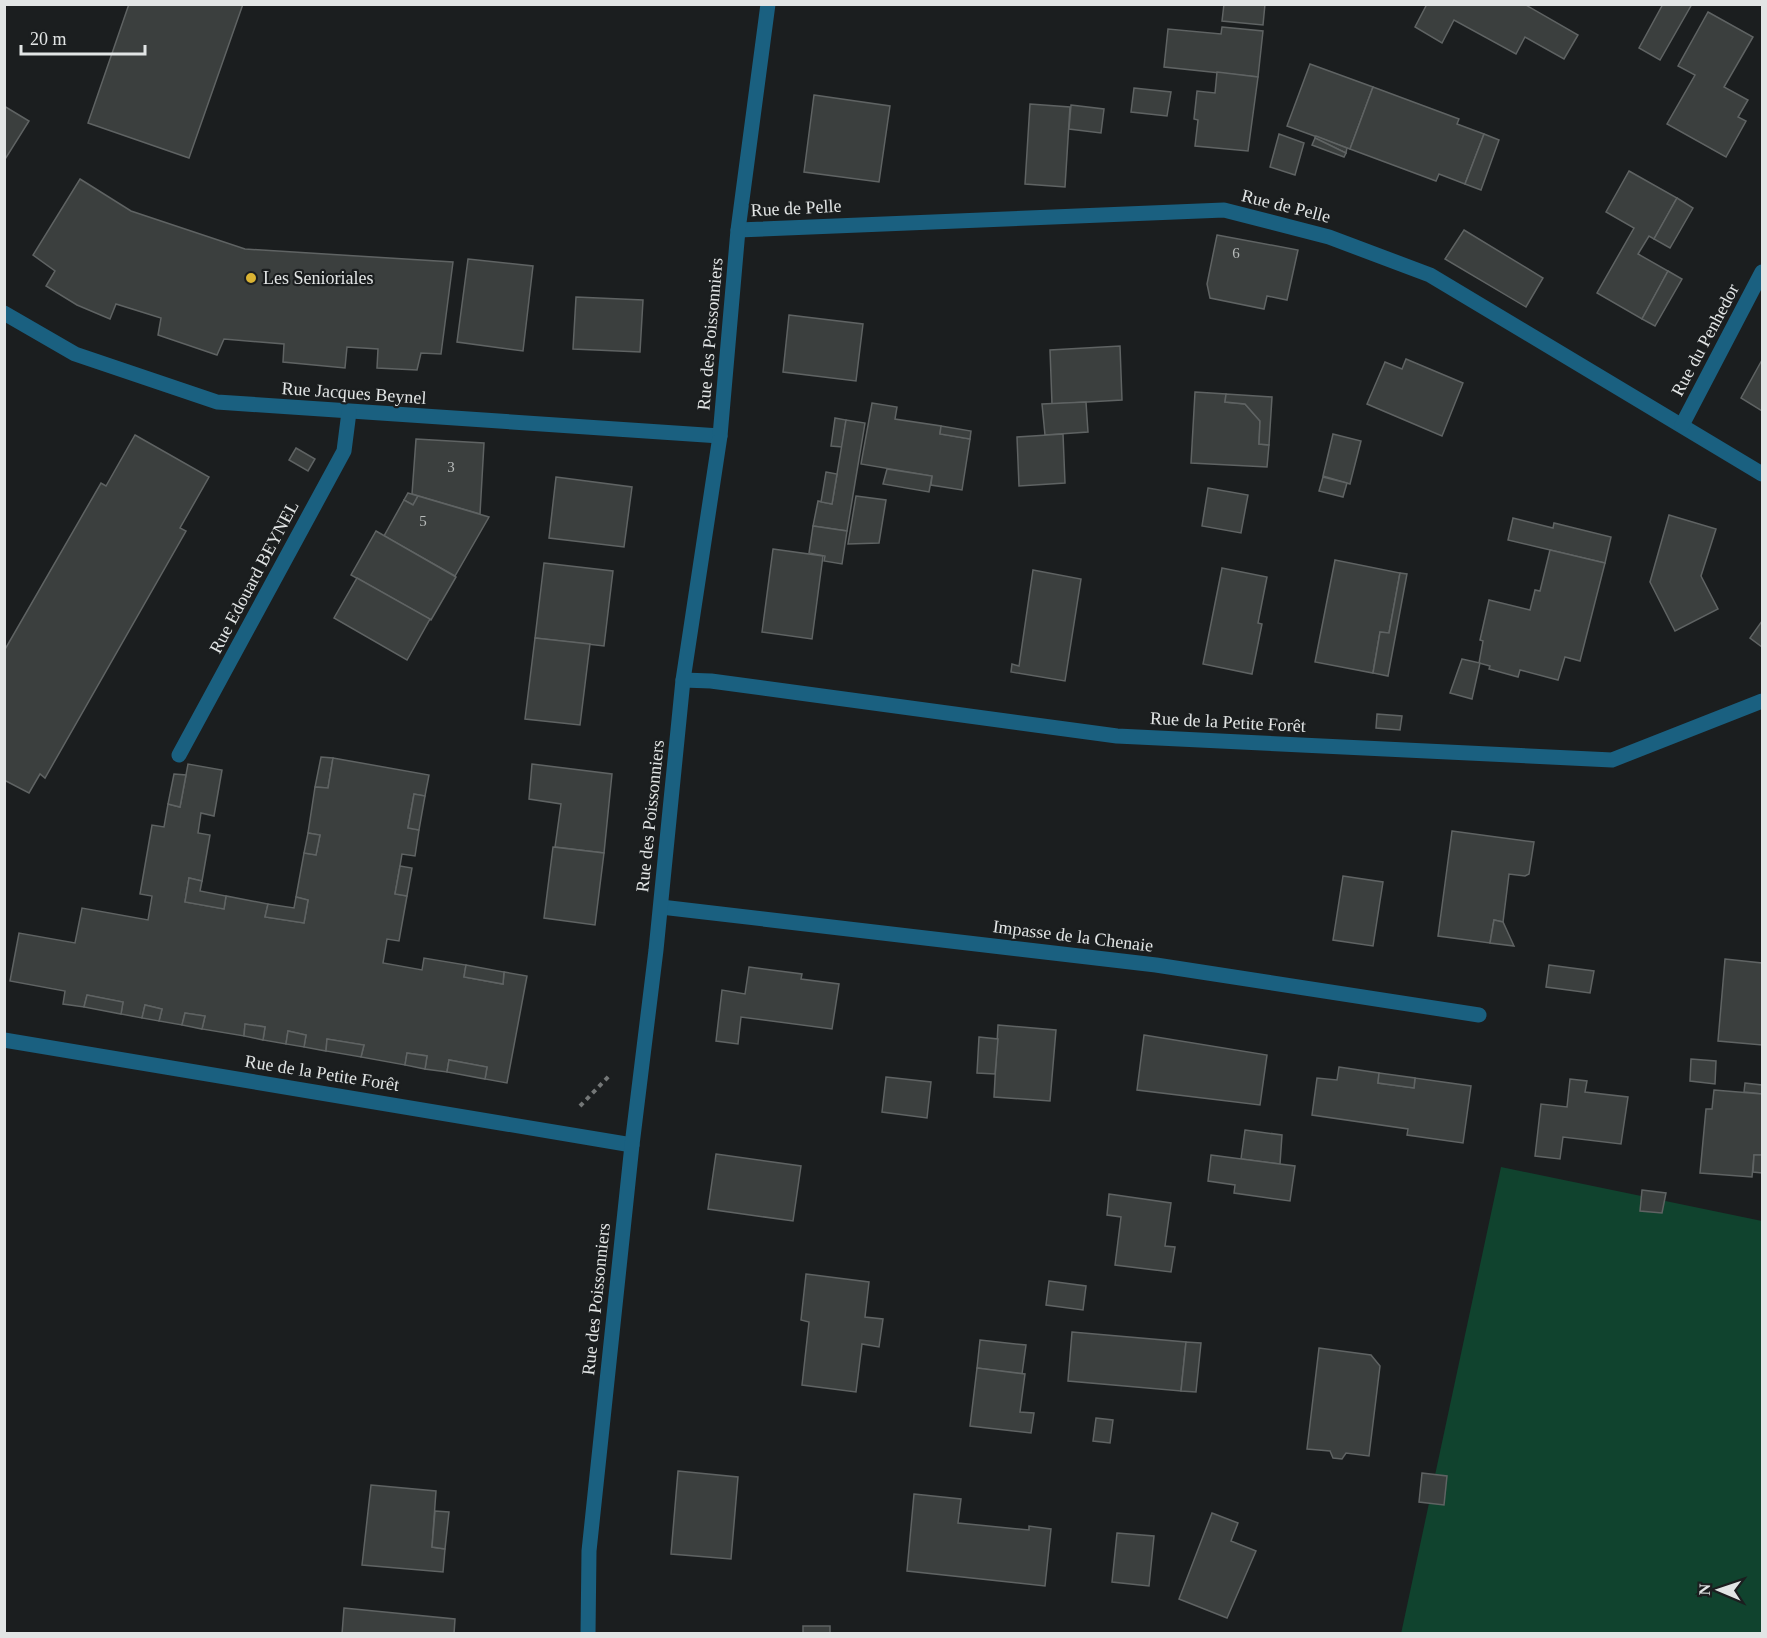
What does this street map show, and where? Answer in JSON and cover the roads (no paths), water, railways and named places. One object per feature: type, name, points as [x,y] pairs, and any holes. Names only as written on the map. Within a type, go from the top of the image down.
[{"type":"street","name":"Rue des Poissonniers","points":[[588,1634],[589,1551],[632,1145],[661,907],[683,680],[720,436],[738,230],[768,4]]},
{"type":"street","name":"Rue de Pelle","points":[[738,230],[1224,210],[1329,237],[1430,275],[1762,474]]},
{"type":"street","name":"Rue du Penhedor","points":[[1682,425],[1762,272]]},
{"type":"street","name":"Rue Jacques Beynel","points":[[4,313],[75,354],[217,402],[720,436]]},
{"type":"street","name":"Rue Edouard BEYNEL","points":[[179,755],[344,451],[349,412]]},
{"type":"street","name":"Rue de la Petite Forêt","points":[[683,680],[711,681],[1117,736],[1612,760],[1762,701]]},
{"type":"street","name":"Impasse de la Chenaie","points":[[661,907],[1156,965],[1479,1015]]},
{"type":"street","name":"Rue de la Petite Forêt","points":[[4,1040],[632,1145]]},
{"type":"place","name":"Les Senioriales","points":[[251,278]]}]
